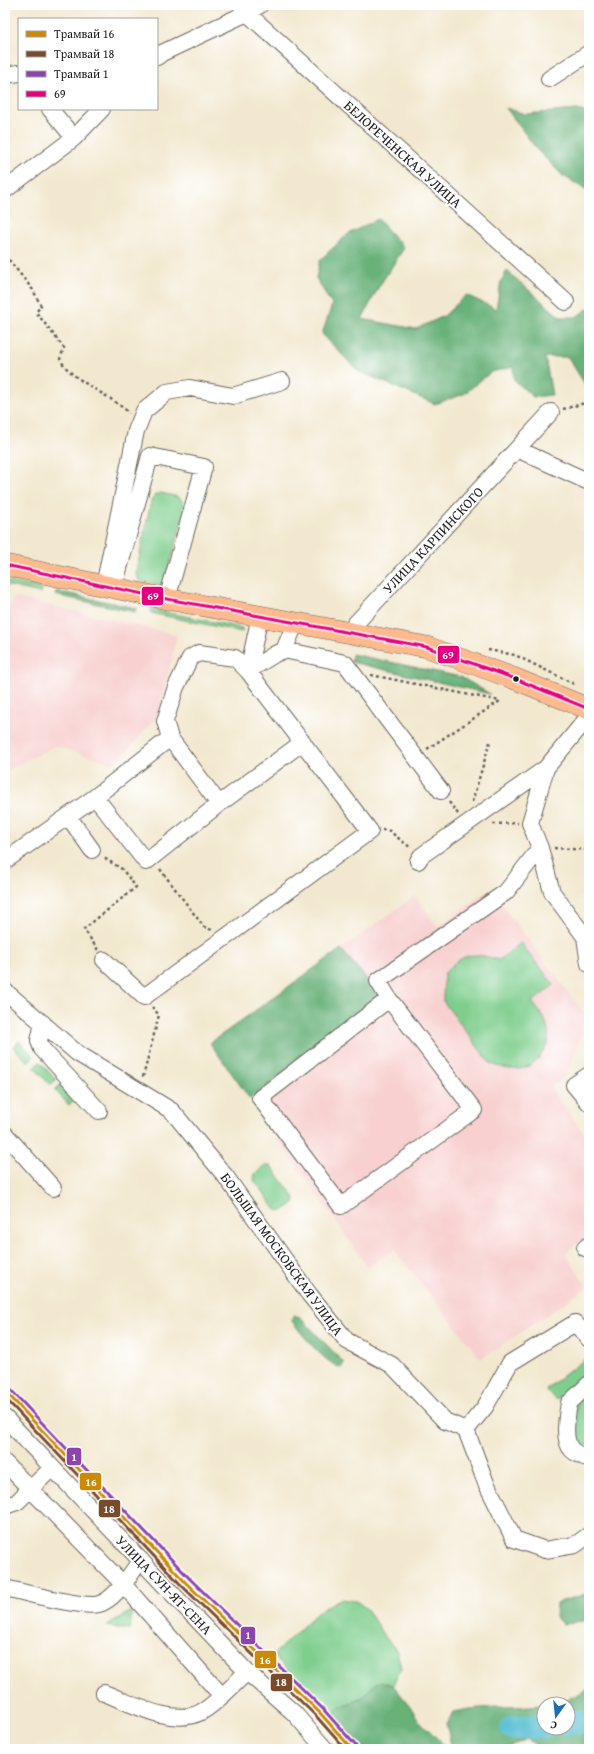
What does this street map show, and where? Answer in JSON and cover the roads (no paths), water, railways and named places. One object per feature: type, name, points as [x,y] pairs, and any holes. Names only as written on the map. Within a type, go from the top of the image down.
[{"type":"main road","points":[[5,565],[167,599],[428,647],[589,708]]},
{"type":"street","points":[[159,55],[249,8]]},
{"type":"street","name":"БЕЛОРЕЧЕНСКАЯ УЛИЦА","points":[[249,8],[566,302]]},
{"type":"street","points":[[549,79],[589,53]]},
{"type":"street","points":[[5,75],[18,73]]},
{"type":"street","points":[[51,110],[74,138]]},
{"type":"street","points":[[5,190],[74,138],[101,110]]},
{"type":"street","points":[[109,587],[124,488],[136,431],[144,411],[167,392],[190,388],[233,396],[282,381]]},
{"type":"street","name":"УЛИЦА КАРПИНСКОГО","points":[[350,632],[356,623],[552,412]]},
{"type":"street","points":[[517,449],[589,482]]},
{"type":"street","points":[[109,587],[136,505],[150,456],[204,467],[167,599]]},
{"type":"street","points":[[124,488],[136,505]]},
{"type":"street","points":[[248,671],[260,616]]},
{"type":"street","points":[[284,650],[296,622]]},
{"type":"street","points":[[248,671],[284,650],[345,662],[441,791]]},
{"type":"street","points":[[104,960],[144,997],[370,831],[248,671],[235,658],[199,653],[190,658],[176,687],[165,722],[170,738],[219,804]]},
{"type":"street","points":[[419,859],[546,768],[589,716]]},
{"type":"street","points":[[5,861],[95,797],[170,738]]},
{"type":"street","points":[[95,797],[146,862],[219,804],[303,742]]},
{"type":"street","points":[[546,768],[530,823],[540,848],[552,892],[587,936],[589,964]]},
{"type":"street","points":[[68,816],[92,850]]},
{"type":"street","points":[[389,999],[260,1098],[341,1206],[474,1110],[389,999],[378,981],[506,892],[540,848]]},
{"type":"street","name":"БОЛЬШАЯ МОСКОВСКАЯ УЛИЦА","points":[[5,991],[77,1053],[172,1111],[226,1177],[309,1294],[347,1341],[392,1365],[445,1421],[466,1430]]},
{"type":"street","points":[[43,1023],[39,1041],[42,1049],[99,1111]]},
{"type":"street","points":[[587,1073],[574,1085],[589,1103]]},
{"type":"street","points":[[5,1134],[53,1188]]},
{"type":"street","points":[[589,1339],[575,1323],[510,1362],[485,1407],[466,1430],[486,1483],[514,1539],[545,1550],[575,1545],[589,1535]]},
{"type":"street","points":[[589,1384],[569,1403],[566,1422],[567,1439],[572,1450],[584,1457],[589,1452]]},
{"type":"street","name":"УЛИЦА СУН-ЯТ-СЕНА","points":[[5,1418],[247,1672],[294,1713],[325,1749]]},
{"type":"street","points":[[5,1463],[123,1584],[221,1695]]},
{"type":"street","points":[[5,1506],[18,1502],[52,1468]]},
{"type":"street","points":[[5,1588],[77,1604],[99,1604],[116,1593],[141,1560]]},
{"type":"street","points":[[104,1692],[168,1717],[185,1717],[201,1712],[247,1672]]},
{"type":"waterway","points":[[576,1722],[589,1721]]},
{"type":"waterway","points":[[512,1728],[536,1726]]},
{"type":"tram line","name":"1","points":[[9,1388],[190,1579],[323,1709],[356,1746]]},
{"type":"tram line","name":"16","points":[[5,1391],[186,1583],[320,1713],[352,1749]]},
{"type":"tram line","name":"18","points":[[5,1398],[182,1586],[316,1716],[345,1749]]}]
